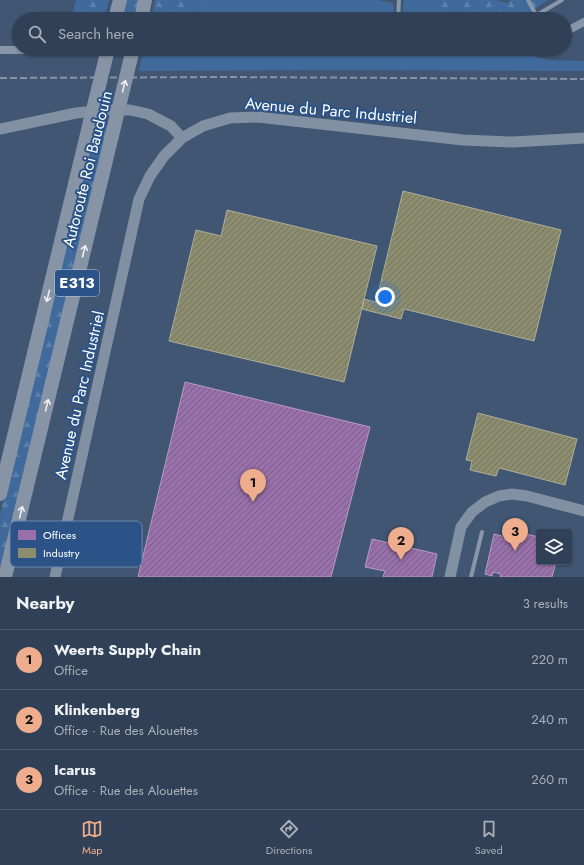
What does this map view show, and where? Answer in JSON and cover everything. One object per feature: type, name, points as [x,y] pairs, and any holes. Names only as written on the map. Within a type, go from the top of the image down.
[{"type":"highway","points":[[117,12],[120,0]]},
{"type":"highway","points":[[142,12],[145,0]]},
{"type":"highway","name":"Autoroute Roi Baudouin","points":[[0,494],[106,56]]},
{"type":"highway","name":"Autoroute Roi Baudouin","points":[[19,521],[131,56]]},
{"type":"highway","name":"Autoroute Roi Baudouin","points":[[5,577],[10,556]]},
{"type":"street","points":[[572,28],[584,22]]},
{"type":"street","points":[[0,50],[12,50]]},
{"type":"street","points":[[0,129],[76,113],[105,110],[130,110],[148,114],[171,126],[182,138]]},
{"type":"street","name":"Avenue du Parc Industriel","points":[[67,521],[139,199],[150,176],[164,156],[182,138],[203,126],[230,118],[258,116],[463,140],[513,142],[584,138]]},
{"type":"street","points":[[450,577],[461,527],[472,512],[484,502],[499,496],[512,494],[527,496],[584,511]]},
{"type":"street","name":"Avenue du Parc Industriel","points":[[55,577],[57,567]]},
{"type":"lane","points":[[398,12],[399,0]]},
{"type":"lane","points":[[528,0],[534,12]]},
{"type":"lane","points":[[541,12],[562,0]]},
{"type":"lane","points":[[471,577],[482,532]]},
{"type":"green space","points":[[76,0],[109,0],[106,12],[73,12]]},
{"type":"green space","points":[[126,0],[141,0],[138,12],[123,12]]},
{"type":"green space","points":[[155,0],[204,0],[196,12],[152,12]]},
{"type":"green space","points":[[204,0],[377,0],[393,3],[394,11],[394,12],[196,12]]},
{"type":"green space","points":[[404,0],[438,0],[438,3],[452,9],[463,10],[462,12],[403,12]]},
{"type":"green space","points":[[438,0],[497,0],[508,3],[510,0],[548,0],[530,12],[462,12],[463,10],[444,8],[438,3]]},
{"type":"green space","points":[[142,56],[532,56],[549,60],[584,61],[584,71],[139,71]]},
{"type":"green space","points":[[95,123],[110,125],[13,521],[10,521],[10,531],[0,572],[0,515]]},
{"type":"building: Offices","points":[[185,382],[370,427],[331,577],[138,577],[140,567],[142,567],[142,560]]},
{"type":"building: Offices","points":[[517,532],[536,536],[536,565],[555,565],[552,577],[500,577],[501,574],[493,572],[492,576],[485,574],[494,534],[502,536],[502,539],[507,540],[508,537],[515,539]]},
{"type":"building: Offices","points":[[372,539],[437,554],[432,577],[383,577],[385,571],[365,567]]},
{"type":"building: Industry","points":[[403,191],[561,230],[534,341],[404,309],[401,319],[362,309],[364,299],[376,302]]},
{"type":"building: Industry","points":[[227,210],[377,246],[344,382],[169,341],[196,230],[221,236]]},
{"type":"building: Industry","points":[[478,413],[577,439],[565,485],[499,468],[496,476],[470,470],[472,461],[466,460]]},
{"type":"railway","points":[[0,78],[227,77],[584,79]]},
{"type":"place","name":"Weerts Supply Chain","points":[[253,502]]},
{"type":"place","name":"Icarus","points":[[515,551]]},
{"type":"place","name":"Klinkenberg","points":[[401,560]]}]
